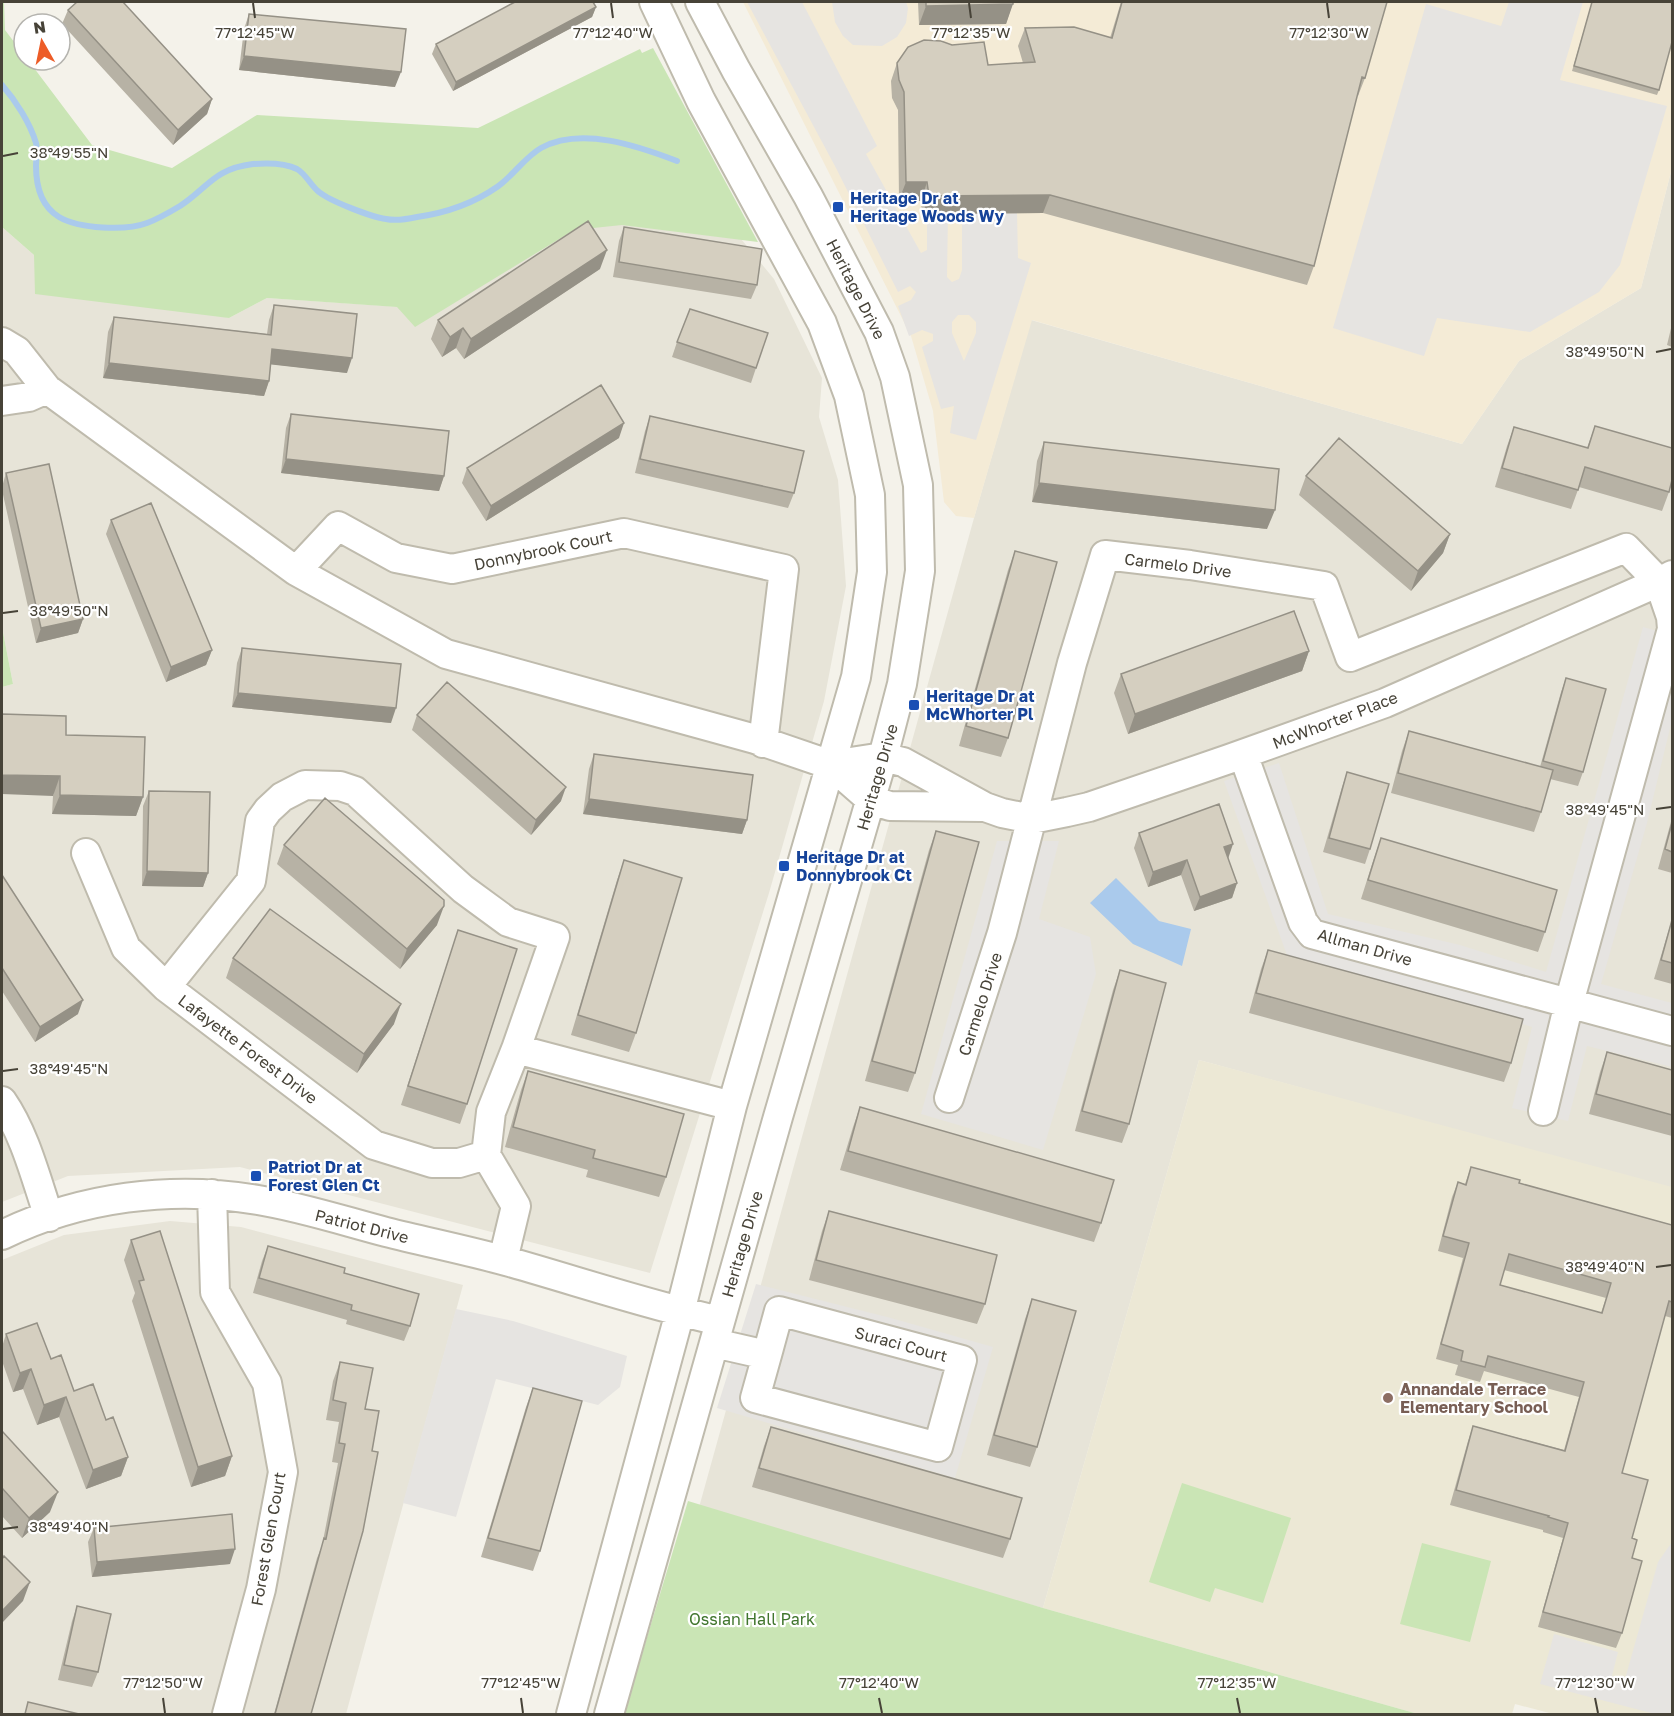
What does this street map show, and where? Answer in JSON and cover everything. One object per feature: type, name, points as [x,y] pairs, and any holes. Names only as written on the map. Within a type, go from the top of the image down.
[{"type":"street","points":[[571,1714],[680,1312],[732,1107],[856,676],[872,572],[870,495],[849,396],[822,323],[701,101],[654,2]]},
{"type":"street","name":"Heritage Drive","points":[[609,1714],[883,757],[902,684],[920,572],[918,485],[895,377],[879,332],[864,300],[700,2]]},
{"type":"street","points":[[2,342],[18,351],[47,389],[296,571],[446,654],[764,743],[831,765]]},
{"type":"street","points":[[2,401],[29,397],[47,389]]},
{"type":"street","name":"Donnybrook Court","points":[[296,571],[338,526],[396,558],[452,569],[624,533],[784,569],[764,743]]},
{"type":"street","name":"Carmelo Drive","points":[[950,1098],[1002,933],[1072,663],[1105,555],[1190,565],[1324,586],[1350,657],[1626,548],[1666,578]]},
{"type":"street","points":[[1543,1111],[1569,1003],[1669,659],[1672,623],[1666,578]]},
{"type":"street","name":"McWhorter Place","points":[[831,765],[871,800],[890,806],[985,807],[1032,819],[1089,807],[1385,703],[1666,578]]},
{"type":"street","name":"Allman Drive","points":[[1243,754],[1303,922],[1312,934],[1672,1031]]},
{"type":"street","name":"McWhorter Place","points":[[831,765],[883,757],[903,762],[985,807]]},
{"type":"street","name":"Lafayette Forest Drive","points":[[305,785],[340,786],[355,790],[463,889],[508,922],[555,937],[516,1048],[491,1112],[486,1155],[459,1163],[432,1163],[374,1145],[166,987],[251,881],[261,821],[268,810],[282,797],[305,785]]},
{"type":"street","points":[[86,852],[126,948],[166,987]]},
{"type":"street","points":[[516,1048],[732,1107]]},
{"type":"street","points":[[2,1101],[21,1139],[49,1217]]},
{"type":"street","points":[[486,1155],[516,1206],[503,1260]]},
{"type":"street","name":"Patriot Drive","points":[[2,1235],[87,1205],[130,1197],[173,1193],[212,1194],[260,1200],[503,1260],[680,1312],[717,1332]]},
{"type":"street","name":"Forest Glen Court","points":[[212,1194],[215,1292],[267,1383],[283,1472],[261,1589],[227,1714]]},
{"type":"street","name":"Suraci Court","points":[[779,1311],[962,1360],[938,1447],[755,1398],[767,1355],[779,1311]]},
{"type":"street","points":[[717,1332],[767,1355]]},
{"type":"shaded area","points":[[743,2],[1672,2],[1672,168],[1641,288],[1519,361],[1462,444],[1032,320],[974,518],[956,516],[944,502],[933,411],[911,336]]},
{"type":"shaded area","points":[[747,2],[802,2],[877,146],[866,154],[921,253],[927,250],[927,214],[948,214],[947,277],[952,282],[959,279],[962,270],[962,214],[1017,213],[1018,258],[1031,263],[976,440],[950,433],[954,406],[941,409],[922,347],[933,341],[933,334],[922,330],[909,336],[898,306],[911,300],[916,292],[910,286],[898,292],[836,168]],"holes":[[[958,315],[969,315],[976,322],[976,333],[964,361],[952,333],[952,322]]]},
{"type":"shaded area","points":[[832,2],[906,2],[908,8],[906,23],[897,37],[882,46],[853,45],[843,36],[835,22]]},
{"type":"shaded area","points":[[1509,2],[1583,2],[1560,80],[1667,106],[1620,265],[1599,292],[1530,332],[1437,318],[1424,356],[1333,328],[1426,4],[1501,26]]},
{"type":"shaded area","points":[[1672,168],[1672,1189],[1199,1060],[1043,1608],[698,1511],[1031,320],[1462,444],[1519,361],[1641,288]]},
{"type":"shaded area","points":[[578,201],[732,228],[774,279],[822,378],[819,417],[838,480],[846,586],[824,701],[769,893],[650,1273],[240,1167],[68,1176],[2,1202],[2,687],[13,684],[2,627],[2,227],[34,255],[229,318],[267,298],[401,307]]},
{"type":"shaded area","points":[[1643,627],[1672,635],[1672,720],[1647,823],[1601,984],[1672,1003],[1672,1067],[1587,1046],[1568,1121],[1512,1108],[1532,1027],[1417,992],[1288,958],[1224,781],[1279,763],[1328,914],[1460,945],[1546,972]]},
{"type":"shaded area","points":[[997,841],[1059,841],[1039,919],[1090,937],[1096,974],[1043,1150],[921,1114]]},
{"type":"shaded area","name":"Annandale Terrace Elementary School","points":[[1199,1060],[1672,1187],[1672,1714],[1553,1714],[1515,1704],[1512,1714],[1418,1714],[1043,1608]]},
{"type":"shaded area","points":[[170,1221],[241,1227],[463,1285],[346,1714],[2,1714],[2,1260],[64,1235]]},
{"type":"shaded area","points":[[756,1284],[891,1318],[993,1347],[955,1478],[717,1408]]},
{"type":"shaded area","points":[[456,1309],[513,1321],[627,1356],[620,1387],[598,1405],[496,1379],[456,1517],[403,1503]]},
{"type":"shaded area","points":[[1672,1542],[1672,1714],[1655,1714],[1540,1684],[1554,1634],[1618,1652],[1612,1676],[1625,1679],[1658,1562]]},
{"type":"green space","points":[[2,2],[4,2],[5,30],[12,39],[12,72],[37,72],[92,145],[172,168],[257,115],[478,128],[640,49],[642,53],[653,48],[758,242],[622,225],[574,230],[415,327],[397,307],[267,298],[229,318],[35,294],[34,255],[2,227]]},
{"type":"green space","points":[[2,627],[13,684],[2,687]]},
{"type":"green space","points":[[1182,1483],[1291,1518],[1263,1603],[1215,1588],[1210,1602],[1149,1582]]},
{"type":"green space","name":"Ossian Hall Park","points":[[688,1501],[1043,1608],[1418,1714],[624,1714]]},
{"type":"green space","points":[[1422,1543],[1491,1561],[1470,1642],[1400,1624]]},
{"type":"water","points":[[1116,878],[1159,921],[1191,929],[1182,966],[1133,944],[1090,903]]},
{"type":"building","points":[[77,2],[123,2],[212,99],[178,130],[68,10]]},
{"type":"building","points":[[515,2],[593,2],[596,7],[456,82],[436,44]]},
{"type":"building","points":[[926,2],[1013,2],[1013,4],[926,6]]},
{"type":"building","points":[[1122,2],[1387,2],[1365,78],[1362,77],[1314,266],[1050,195],[929,196],[927,182],[906,182],[904,92],[899,80],[897,63],[908,47],[924,40],[941,41],[952,45],[984,42],[988,65],[1035,62],[1025,28],[1074,27],[1112,38]]},
{"type":"building","points":[[1592,2],[1672,2],[1672,42],[1659,90],[1574,66]]},
{"type":"building","points":[[249,14],[406,29],[401,72],[244,56]]},
{"type":"building","points":[[588,221],[607,250],[471,339],[463,328],[450,337],[438,320]]},
{"type":"building","points":[[624,227],[762,249],[757,285],[619,262]]},
{"type":"building","points":[[274,305],[357,314],[352,358],[272,349],[269,381],[109,363],[114,317],[271,335]]},
{"type":"building","points":[[690,309],[768,333],[756,368],[677,342]]},
{"type":"building","points":[[601,385],[624,423],[491,506],[467,468]]},
{"type":"building","points":[[291,414],[449,431],[444,476],[286,459]]},
{"type":"building","points":[[650,416],[804,451],[794,493],[640,459]]},
{"type":"building","points":[[1595,426],[1672,448],[1672,480],[1669,492],[1585,467],[1578,490],[1502,468],[1514,427],[1588,448]]},
{"type":"building","points":[[1339,438],[1450,534],[1418,571],[1306,476]]},
{"type":"building","points":[[1044,442],[1279,469],[1275,510],[1039,483]]},
{"type":"building","points":[[49,464],[83,619],[41,628],[6,473]]},
{"type":"building","points":[[151,503],[212,650],[171,667],[111,520]]},
{"type":"building","points":[[1015,551],[1057,562],[1008,738],[966,726]]},
{"type":"building","points":[[1294,611],[1309,651],[1135,714],[1121,674]]},
{"type":"building","points":[[242,648],[401,664],[396,708],[238,693]]},
{"type":"building","points":[[1566,678],[1606,689],[1583,772],[1543,761]]},
{"type":"building","points":[[447,682],[566,787],[536,820],[417,715]]},
{"type":"building","points":[[2,714],[66,716],[66,735],[145,737],[143,797],[60,795],[60,776],[2,775]]},
{"type":"building","points":[[1409,731],[1553,770],[1541,812],[1398,773]]},
{"type":"building","points":[[594,754],[753,775],[747,820],[589,799]]},
{"type":"building","points":[[1347,772],[1389,784],[1370,849],[1329,838]]},
{"type":"building","points":[[149,791],[210,792],[208,873],[147,871]]},
{"type":"building","points":[[325,798],[444,900],[444,906],[407,949],[284,845]]},
{"type":"building","points":[[1219,804],[1233,844],[1224,847],[1237,883],[1200,897],[1187,860],[1153,872],[1139,833]]},
{"type":"building","points":[[1672,823],[1672,852],[1665,849]]},
{"type":"building","points":[[936,831],[979,842],[915,1073],[872,1061]]},
{"type":"building","points":[[1381,838],[1557,890],[1545,932],[1368,880]]},
{"type":"building","points":[[624,860],[682,878],[636,1033],[578,1015]]},
{"type":"building","points":[[2,875],[83,1000],[40,1027],[2,968]]},
{"type":"building","points":[[270,909],[401,1004],[364,1054],[233,958]]},
{"type":"building","points":[[1672,920],[1672,963],[1661,960]]},
{"type":"building","points":[[458,930],[517,949],[467,1104],[408,1086]]},
{"type":"building","points":[[1268,950],[1523,1019],[1511,1063],[1256,993]]},
{"type":"building","points":[[1120,970],[1166,983],[1129,1124],[1082,1111]]},
{"type":"building","points":[[1607,1052],[1672,1070],[1672,1115],[1596,1094]]},
{"type":"building","points":[[528,1071],[684,1114],[666,1177],[593,1158],[595,1150],[513,1127]]},
{"type":"building","points":[[860,1107],[1114,1180],[1101,1223],[848,1151]]},
{"type":"building","points":[[1471,1167],[1520,1180],[1519,1183],[1672,1225],[1672,1302],[1669,1301],[1622,1473],[1648,1480],[1632,1538],[1637,1540],[1632,1558],[1642,1561],[1622,1633],[1543,1612],[1568,1523],[1456,1490],[1473,1426],[1565,1451],[1584,1382],[1488,1356],[1485,1367],[1461,1361],[1463,1351],[1441,1344],[1469,1243],[1443,1236],[1458,1182],[1466,1185]],"holes":[[[1509,1254],[1611,1283],[1602,1313],[1500,1285]]]},
{"type":"building","points":[[829,1211],[997,1255],[985,1304],[816,1260]]},
{"type":"building","points":[[160,1231],[232,1456],[198,1467],[139,1281],[144,1280],[131,1240]]},
{"type":"building","points":[[268,1246],[345,1268],[344,1273],[419,1294],[410,1326],[351,1310],[352,1305],[259,1278]]},
{"type":"building","points":[[1032,1299],[1076,1311],[1037,1447],[994,1435]]},
{"type":"building","points":[[37,1323],[51,1359],[61,1355],[74,1391],[93,1384],[106,1420],[113,1417],[128,1457],[93,1470],[66,1397],[44,1405],[31,1369],[20,1373],[6,1334]]},
{"type":"building","points":[[340,1362],[373,1368],[365,1409],[379,1411],[372,1451],[378,1452],[363,1531],[311,1714],[275,1714],[324,1538],[326,1539],[345,1444],[339,1443],[346,1403],[333,1400]]},
{"type":"building","points":[[533,1388],[582,1401],[540,1551],[488,1538]]},
{"type":"building","points":[[771,1427],[1022,1498],[1010,1539],[759,1468]]},
{"type":"building","points":[[2,1431],[58,1492],[29,1518],[2,1488]]},
{"type":"building","points":[[232,1514],[235,1549],[97,1562],[94,1528]]},
{"type":"building","points":[[4,1556],[30,1582],[2,1611],[2,1559]]},
{"type":"building","points":[[77,1606],[111,1614],[98,1672],[64,1665]]},
{"type":"building","points":[[28,1702],[79,1714],[25,1714]]},
{"type":"waterway","points":[[2,85],[22,112],[33,135],[37,149],[37,180],[41,195],[48,207],[59,217],[68,221],[103,228],[138,226],[147,223],[180,206],[220,175],[229,170],[253,164],[292,167],[303,174],[319,192],[332,200],[379,218],[393,220],[438,213],[479,198],[503,183],[535,152],[557,142],[591,138],[627,144],[677,161]]},
{"type":"place","name":"Heritage Dr at Heritage Woods Wy","points":[[838,207]]},
{"type":"place","name":"Heritage Dr at McWhorter Pl","points":[[914,705]]},
{"type":"place","name":"Heritage Dr at Donnybrook Ct","points":[[784,866]]},
{"type":"place","name":"Patriot Dr at Forest Glen Ct","points":[[256,1176]]},
{"type":"place","name":"Annandale Terrace Elementary School","points":[[1388,1398]]}]
